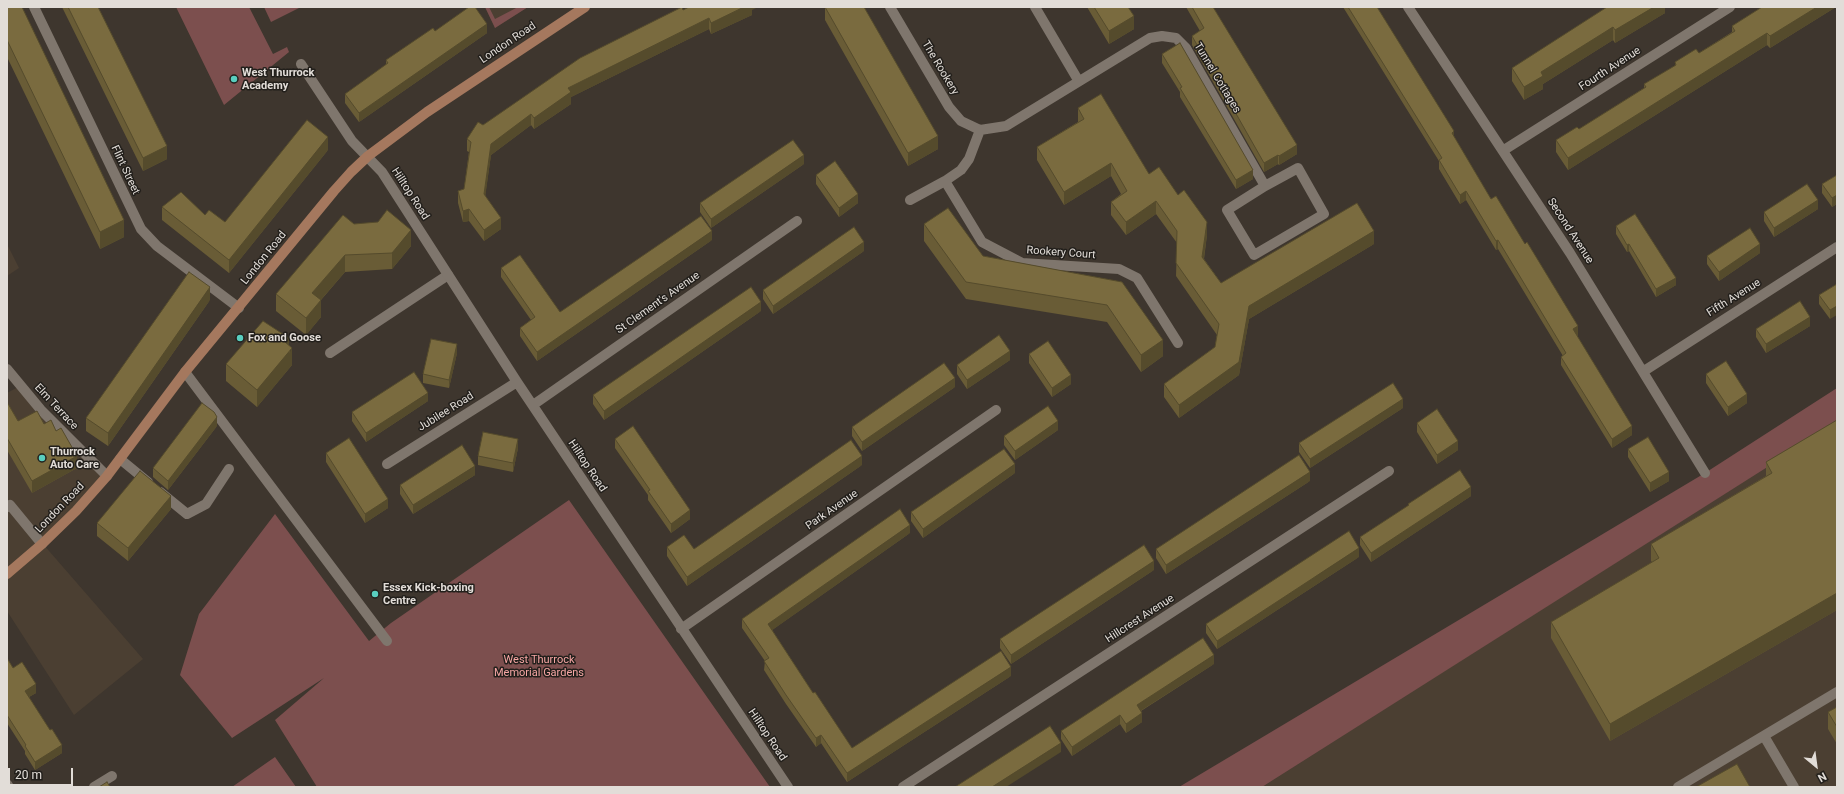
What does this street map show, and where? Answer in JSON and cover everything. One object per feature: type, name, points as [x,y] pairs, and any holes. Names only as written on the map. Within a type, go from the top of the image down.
[{"type":"street","name":"Flint Street","points":[[34,7],[141,229],[157,246],[239,308]]},
{"type":"street","name":"London Road","points":[[7,574],[42,544],[76,511],[107,476],[185,372],[334,191],[368,156],[427,112],[585,7]]},
{"type":"street","name":"The Rookery","points":[[890,7],[949,107],[961,121],[980,130]]},
{"type":"street","points":[[1035,7],[1078,80]]},
{"type":"street","name":"Second Avenue","points":[[1408,7],[1504,150],[1644,371],[1705,473]]},
{"type":"street","name":"Fourth Avenue","points":[[1504,150],[1730,7]]},
{"type":"street","name":"Tunnel Cottages","points":[[980,130],[1006,126],[1078,80],[1150,38],[1162,36],[1176,38],[1186,48],[1266,186]]},
{"type":"street","name":"Hilltop Road","points":[[301,64],[352,142],[368,156],[382,172],[517,382],[788,787]]},
{"type":"street","points":[[910,200],[945,181],[961,170],[969,159],[980,130]]},
{"type":"street","points":[[1298,168],[1324,214],[1254,255],[1228,210],[1266,186],[1298,168]]},
{"type":"street","name":"Rookery Court","points":[[945,181],[982,242],[1022,263],[1119,269],[1137,278],[1178,343]]},
{"type":"street","name":"St Clement's Avenue","points":[[533,405],[797,221]]},
{"type":"street","name":"Fifth Avenue","points":[[1644,371],[1837,247]]},
{"type":"street","points":[[330,353],[448,275]]},
{"type":"street","name":"Elm Terrace","points":[[7,369],[41,410],[107,476]]},
{"type":"street","points":[[185,372],[387,641]]},
{"type":"street","name":"Jubilee Road","points":[[387,464],[517,382]]},
{"type":"street","name":"Park Avenue","points":[[681,629],[996,410]]},
{"type":"street","points":[[120,459],[187,514],[206,504],[229,469]]},
{"type":"street","name":"Hillcrest Avenue","points":[[903,787],[1389,471]]},
{"type":"street","points":[[7,508],[10,505],[42,544]]},
{"type":"street","points":[[1678,787],[1837,692]]},
{"type":"street","points":[[1764,736],[1794,787]]},
{"type":"street","points":[[94,787],[112,776]]},
{"type":"shaded area","points":[[485,7],[528,7],[495,28]]},
{"type":"shaded area","points":[[7,244],[19,268],[7,276]]},
{"type":"shaded area","points":[[20,386],[107,476],[43,544],[143,659],[74,715],[7,611],[7,393]]},
{"type":"shaded area","points":[[1837,423],[1837,787],[1262,787],[1531,616]]},
{"type":"green space","name":"West Thurrock Academy","points":[[176,7],[249,7],[273,54],[287,47],[289,52],[224,105]]},
{"type":"green space","points":[[264,7],[301,7],[271,22]]},
{"type":"green space","points":[[485,7],[489,7],[495,19],[518,7],[528,7],[495,28]]},
{"type":"green space","points":[[1837,388],[1837,423],[1262,787],[1179,787],[1705,473]]},
{"type":"green space","name":"West Thurrock Memorial Gardens","points":[[569,500],[770,787],[317,787],[275,720],[324,678],[232,738],[180,675],[199,614],[275,514],[369,641],[391,623]]},
{"type":"green space","points":[[275,757],[296,787],[232,787]]},
{"type":"building","points":[[7,7],[22,7],[124,220],[100,232],[7,40]]},
{"type":"building","points":[[68,7],[98,7],[167,146],[143,158]]},
{"type":"building","points":[[469,7],[475,7],[487,24],[359,113],[345,94],[388,63],[386,60],[433,28],[435,31]]},
{"type":"building","points":[[682,7],[683,10],[689,7],[744,7],[711,23],[709,18],[568,88],[571,92],[534,118],[531,114],[491,144],[484,194],[501,218],[484,230],[469,209],[463,211],[458,191],[464,189],[471,142],[467,139],[478,122],[483,125],[580,58]]},
{"type":"building","points":[[825,7],[864,7],[938,136],[908,153]]},
{"type":"building","points":[[1094,7],[1128,7],[1134,16],[1109,31]]},
{"type":"building","points":[[1192,7],[1213,7],[1297,145],[1264,163],[1192,36],[1204,28]]},
{"type":"building","points":[[1348,7],[1377,7],[1454,131],[1452,133],[1491,199],[1496,196],[1525,244],[1527,242],[1578,326],[1573,329],[1632,426],[1612,439],[1561,357],[1566,353],[1498,240],[1496,241],[1466,191],[1460,195],[1439,160],[1442,158]]},
{"type":"building","points":[[1607,7],[1654,7],[1615,30],[1613,27],[1541,72],[1543,76],[1524,87],[1512,68]]},
{"type":"building","points":[[1762,7],[1817,7],[1770,36],[1767,33],[1568,158],[1556,140],[1577,127],[1579,129],[1646,87],[1644,84],[1676,65],[1675,62],[1696,49],[1699,53],[1735,31],[1732,26]]},
{"type":"building","points":[[1180,43],[1253,170],[1236,180],[1180,88],[1182,87],[1162,54]]},
{"type":"building","points":[[1101,94],[1149,174],[1159,167],[1178,195],[1184,190],[1207,222],[1202,257],[1221,283],[1357,203],[1374,231],[1249,306],[1239,362],[1179,405],[1164,384],[1215,347],[1219,324],[1176,263],[1177,231],[1156,201],[1126,222],[1111,202],[1127,191],[1111,163],[1064,192],[1037,147],[1084,119],[1078,108]]},
{"type":"building","points":[[307,120],[328,137],[229,260],[162,207],[181,192],[205,215],[209,210],[225,222]]},
{"type":"building","points":[[793,140],[804,155],[711,219],[700,203]]},
{"type":"building","points":[[835,161],[858,194],[839,208],[816,175]]},
{"type":"building","points":[[1837,175],[1837,195],[1832,198],[1822,184]]},
{"type":"building","points":[[1807,184],[1818,200],[1774,228],[1764,212]]},
{"type":"building","points":[[948,208],[983,256],[1122,282],[1163,340],[1141,355],[1107,305],[966,282],[924,224]]},
{"type":"building","points":[[387,210],[411,230],[392,253],[345,255],[312,293],[321,300],[306,318],[276,294],[343,215],[354,224],[378,222]]},
{"type":"building","points":[[1635,214],[1676,278],[1656,289],[1629,244],[1627,245],[1616,226]]},
{"type":"building","points":[[701,216],[712,231],[537,352],[520,328],[535,317],[501,268],[520,255],[560,312]]},
{"type":"building","points":[[854,227],[864,242],[773,306],[763,290]]},
{"type":"building","points":[[1750,228],[1760,244],[1719,272],[1707,256]]},
{"type":"building","points":[[189,272],[210,287],[108,433],[86,418]]},
{"type":"building","points":[[1837,284],[1837,306],[1830,310],[1819,295]]},
{"type":"building","points":[[751,287],[761,302],[604,411],[593,395]]},
{"type":"building","points":[[1800,301],[1810,317],[1766,344],[1756,329]]},
{"type":"building","points":[[263,321],[289,338],[285,342],[292,348],[257,390],[226,364]]},
{"type":"building","points":[[999,335],[1010,351],[967,380],[957,365]]},
{"type":"building","points":[[431,339],[457,344],[449,380],[423,374]]},
{"type":"building","points":[[1048,341],[1071,375],[1052,388],[1029,354]]},
{"type":"building","points":[[1726,361],[1747,394],[1728,407],[1706,374]]},
{"type":"building","points":[[944,363],[955,378],[862,442],[852,427]]},
{"type":"building","points":[[414,372],[428,393],[366,433],[352,412]]},
{"type":"building","points":[[1393,383],[1403,399],[1310,459],[1299,443]]},
{"type":"building","name":"Thurrock Auto Care","points":[[7,402],[18,421],[37,411],[44,424],[51,420],[56,431],[61,428],[77,456],[32,481],[7,438]]},
{"type":"building","points":[[202,403],[214,412],[217,417],[168,481],[153,468]]},
{"type":"building","points":[[1048,406],[1058,421],[1015,451],[1004,436]]},
{"type":"building","points":[[1437,409],[1458,441],[1437,455],[1417,423]]},
{"type":"building","points":[[1837,420],[1837,593],[1610,724],[1551,622],[1659,558],[1651,544],[1772,473],[1766,462]]},
{"type":"building","points":[[633,426],[690,510],[671,524],[615,439]]},
{"type":"building","points":[[483,432],[518,439],[513,463],[478,456]]},
{"type":"building","points":[[1648,437],[1669,472],[1650,483],[1628,449]]},
{"type":"building","points":[[349,438],[388,499],[365,514],[326,453]]},
{"type":"building","points":[[851,440],[862,456],[687,577],[667,547],[684,535],[694,549]]},
{"type":"building","points":[[462,445],[475,466],[413,505],[400,485]]},
{"type":"building","points":[[1004,449],[1015,464],[923,529],[911,512]]},
{"type":"building","points":[[1299,455],[1310,472],[1166,565],[1156,549]]},
{"type":"building","points":[[1460,470],[1471,487],[1371,553],[1360,537]]},
{"type":"building","points":[[140,471],[171,496],[128,548],[97,523]]},
{"type":"building","points":[[900,509],[910,525],[768,624],[813,693],[815,692],[852,748],[1001,651],[1011,667],[847,773],[821,735],[816,738],[786,695],[764,661],[769,658],[742,619]]},
{"type":"building","points":[[1349,531],[1359,548],[1217,641],[1206,624]]},
{"type":"building","points":[[1144,545],[1154,561],[1011,655],[1000,639]]},
{"type":"building","points":[[1203,638],[1214,655],[1137,705],[1142,713],[1126,724],[1120,715],[1072,747],[1061,731]]},
{"type":"building","points":[[7,658],[13,668],[22,662],[36,684],[25,691],[50,730],[52,729],[62,745],[35,762],[7,715]]},
{"type":"building","points":[[1837,707],[1837,727],[1828,712]]},
{"type":"building","points":[[1050,726],[1061,743],[992,787],[955,787]]},
{"type":"building","points":[[1737,764],[1750,787],[1696,787]]},
{"type":"building","points":[[107,782],[110,787],[99,787]]},
{"type":"place","name":"West Thurrock Academy","points":[[234,79]]},
{"type":"place","name":"Fox and Goose","points":[[240,338]]},
{"type":"place","name":"Thurrock Auto Care","points":[[42,458]]},
{"type":"place","name":"Essex Kick-boxing Centre","points":[[375,594]]}]
